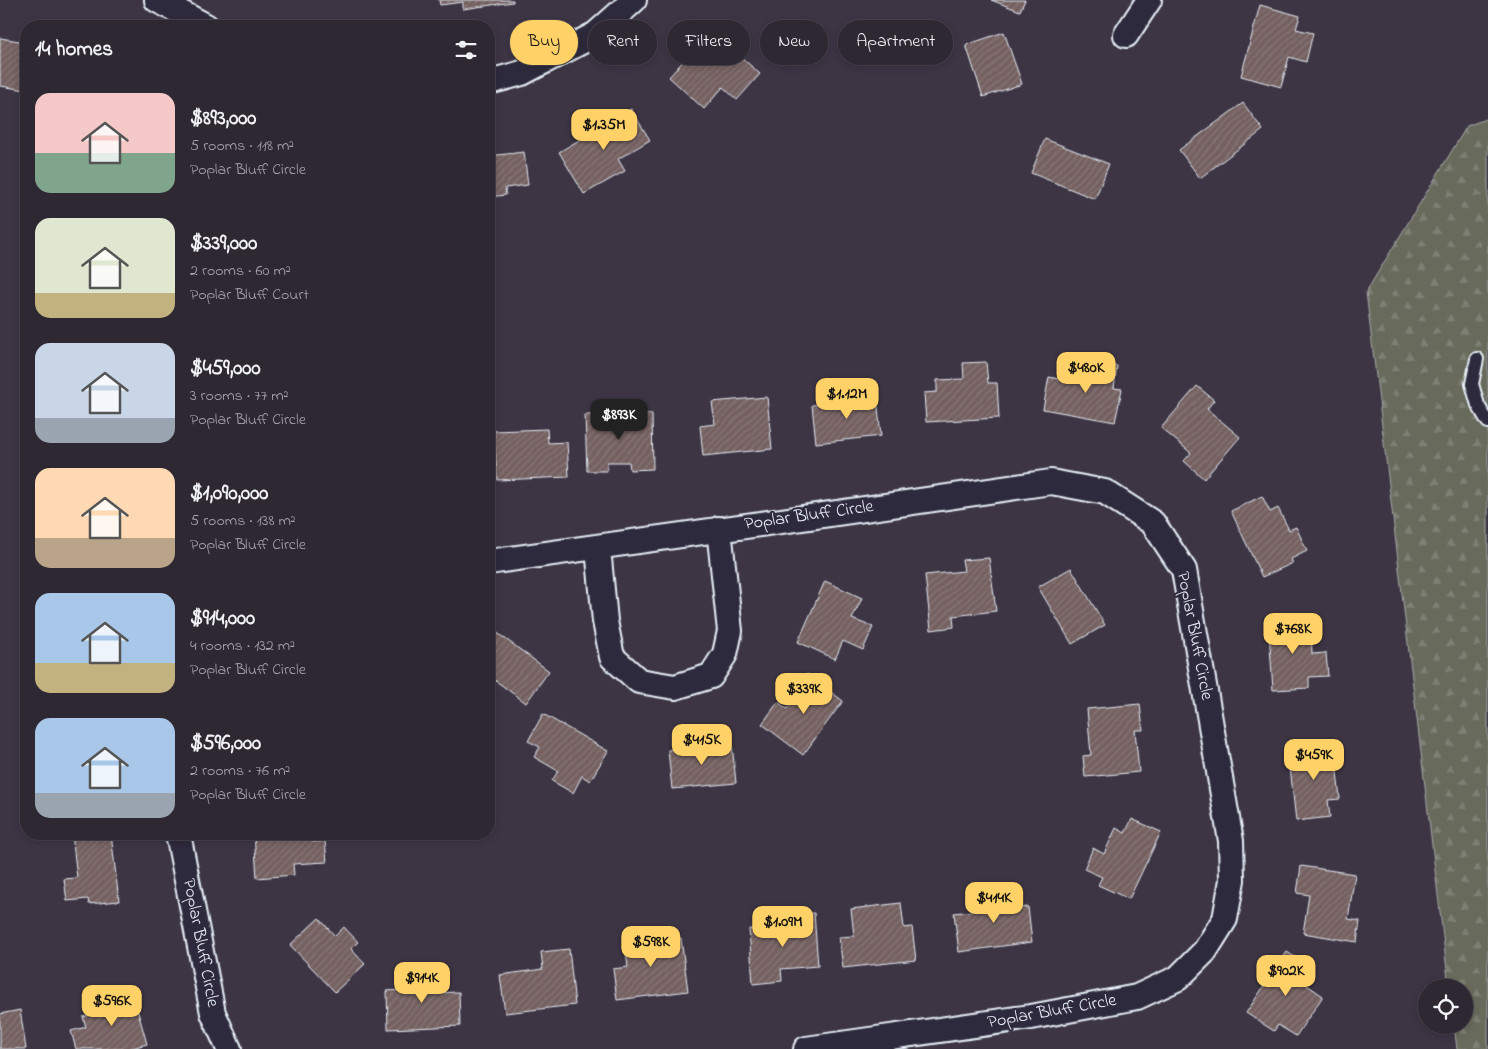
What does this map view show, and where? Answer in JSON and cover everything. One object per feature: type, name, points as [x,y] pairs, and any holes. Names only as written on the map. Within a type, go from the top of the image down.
[{"type":"street","points":[[159,0],[195,20]]},
{"type":"street","points":[[495,80],[522,73],[596,34],[634,0]]},
{"type":"street","points":[[1126,35],[1149,0]]},
{"type":"street","name":"Poplar Bluff Circle","points":[[495,561],[1051,482],[1105,492],[1153,523],[1184,570],[1231,841],[1232,880],[1225,919],[1204,951],[1178,978],[1137,997],[1031,1017],[806,1049]]},
{"type":"street","points":[[598,548],[605,621],[612,657],[639,681],[675,687],[711,676],[725,654],[730,631],[719,529]]},
{"type":"street","name":"Poplar Bluff Circle","points":[[179,840],[213,1013],[229,1049]]},
{"type":"lane","points":[[1477,359],[1472,384],[1478,405],[1488,422]]},
{"type":"green space","points":[[1488,118],[1488,1049],[1457,1049],[1455,1034],[1473,1034],[1473,979],[1448,979],[1366,292],[1467,126]]},
{"type":"building","points":[[439,0],[513,0],[513,2],[463,9],[463,2],[440,5]]},
{"type":"building","points":[[991,0],[1025,0],[1020,11]]},
{"type":"building","points":[[1260,5],[1300,16],[1296,29],[1313,33],[1306,62],[1289,57],[1281,87],[1241,76]]},
{"type":"building","points":[[1004,32],[1022,84],[983,97],[966,45]]},
{"type":"building","points":[[0,38],[20,41],[20,89],[0,86]]},
{"type":"building","points":[[680,65],[750,65],[760,74],[737,100],[723,87],[704,109],[669,77]]},
{"type":"building","points":[[1243,103],[1263,130],[1200,178],[1179,150]]},
{"type":"building","points":[[631,109],[650,140],[618,159],[625,171],[584,194],[559,152]]},
{"type":"building","points":[[1045,139],[1109,164],[1095,199],[1031,173]]},
{"type":"building","points":[[524,152],[528,185],[505,188],[506,195],[495,196],[495,155]]},
{"type":"building","points":[[1095,361],[1117,366],[1114,388],[1122,389],[1115,422],[1043,409],[1049,377],[1064,380],[1065,370],[1092,375]]},
{"type":"building","points":[[986,362],[988,383],[997,383],[999,418],[926,422],[924,393],[937,392],[937,380],[964,379],[963,363]]},
{"type":"building","points":[[1197,386],[1214,400],[1207,409],[1240,437],[1204,479],[1184,461],[1191,453],[1161,428]]},
{"type":"building","points":[[767,397],[772,449],[703,456],[700,426],[715,424],[712,402]]},
{"type":"building","points":[[877,398],[881,436],[816,443],[812,405]]},
{"type":"building","points":[[652,414],[653,469],[630,470],[629,462],[607,462],[607,471],[587,471],[585,415]]},
{"type":"building","points":[[547,429],[548,443],[567,442],[569,477],[497,480],[495,431]]},
{"type":"building","points":[[1262,496],[1270,512],[1278,508],[1289,530],[1296,527],[1307,551],[1291,559],[1293,563],[1262,577],[1231,511]]},
{"type":"building","points":[[989,558],[996,611],[953,616],[954,627],[931,630],[925,575],[964,571],[962,560]]},
{"type":"building","points":[[1071,568],[1105,625],[1072,644],[1038,587]]},
{"type":"building","points":[[825,581],[862,598],[852,619],[873,627],[863,650],[843,641],[835,659],[798,642]]},
{"type":"building","points":[[1297,615],[1298,628],[1311,627],[1312,654],[1326,653],[1328,676],[1309,677],[1309,688],[1273,690],[1268,617]]},
{"type":"building","points":[[496,632],[549,671],[526,703],[495,680]]},
{"type":"building","points":[[807,674],[843,701],[803,755],[762,724],[778,702],[787,709],[803,688],[799,685]]},
{"type":"building","points":[[1140,704],[1143,730],[1135,730],[1139,772],[1085,777],[1083,756],[1091,755],[1087,709]]},
{"type":"building","points":[[543,714],[608,751],[590,781],[582,776],[573,793],[552,781],[558,771],[534,757],[540,747],[528,741]]},
{"type":"building","points":[[732,744],[736,783],[672,789],[668,750]]},
{"type":"building","points":[[1334,745],[1340,799],[1328,800],[1330,817],[1296,821],[1288,749]]},
{"type":"building","points":[[1132,819],[1161,832],[1129,899],[1098,885],[1102,877],[1084,869],[1093,848],[1104,854],[1116,828],[1125,833]]},
{"type":"building","points":[[73,840],[112,840],[119,901],[89,904],[88,899],[67,901],[64,879],[77,878]]},
{"type":"building","points":[[254,840],[325,841],[327,862],[293,864],[294,875],[257,878]]},
{"type":"building","points":[[1301,866],[1355,874],[1348,919],[1360,921],[1357,942],[1303,933],[1309,895],[1297,893]]},
{"type":"building","points":[[1017,888],[1020,908],[1028,907],[1032,942],[959,952],[954,913],[997,908],[995,891]]},
{"type":"building","points":[[901,903],[904,928],[912,927],[916,960],[843,968],[839,937],[854,936],[851,909]]},
{"type":"building","points":[[814,913],[818,966],[781,969],[782,981],[753,984],[749,929],[792,926],[791,914]]},
{"type":"building","points":[[319,918],[335,936],[344,927],[358,942],[351,949],[365,964],[335,992],[290,945]]},
{"type":"building","points":[[657,934],[658,941],[681,938],[688,991],[617,1000],[613,969],[628,967],[624,938]]},
{"type":"building","points":[[569,949],[575,1005],[505,1013],[500,975],[543,969],[541,952]]},
{"type":"building","points":[[1287,952],[1313,969],[1304,983],[1323,996],[1296,1036],[1278,1025],[1274,1031],[1246,1013]]},
{"type":"building","points":[[432,971],[433,993],[459,992],[460,1026],[388,1029],[387,991],[403,990],[402,973]]},
{"type":"building","points":[[132,991],[147,1044],[128,1049],[76,1049],[71,1031],[86,1027],[83,1017],[110,1009],[106,998]]},
{"type":"building","points":[[20,1010],[26,1049],[0,1049],[0,1014]]}]
